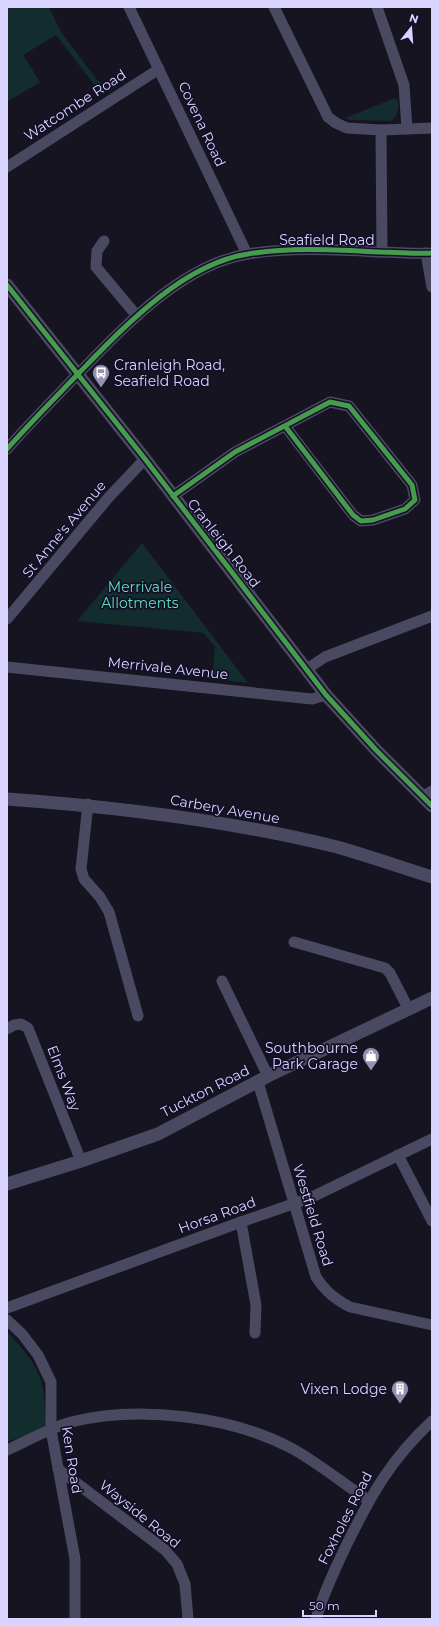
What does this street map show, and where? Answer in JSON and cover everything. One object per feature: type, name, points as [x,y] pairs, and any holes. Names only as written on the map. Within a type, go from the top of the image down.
[{"type":"street","name":"Covena Road","points":[[130,7],[247,254]]},
{"type":"street","points":[[274,7],[328,117],[336,124],[347,128],[381,130],[432,128]]},
{"type":"street","points":[[377,7],[404,85],[407,129]]},
{"type":"street","name":"Watcombe Road","points":[[7,167],[159,69]]},
{"type":"street","points":[[381,130],[382,252]]},
{"type":"street","points":[[104,241],[97,251],[96,267],[137,316]]},
{"type":"street","name":"Seafield Road","points":[[7,449],[137,316],[198,271],[224,259],[247,254],[276,251],[322,250],[429,253]]},
{"type":"street","points":[[429,253],[432,287]]},
{"type":"street","name":"Cranleigh Road","points":[[8,290],[79,374],[146,459],[326,695],[376,750],[427,794],[432,806]]},
{"type":"street","points":[[173,496],[235,452],[330,402],[349,406],[412,485],[415,500],[406,509],[373,520],[361,521],[352,514],[285,426]]},
{"type":"street","name":"St Anne's Avenue","points":[[7,620],[109,497],[146,459]]},
{"type":"street","points":[[307,669],[325,657],[432,616]]},
{"type":"street","name":"Merrivale Avenue","points":[[7,667],[312,698],[326,695]]},
{"type":"street","name":"Carbery Avenue","points":[[7,799],[88,804],[184,816],[260,830],[338,848],[432,877]]},
{"type":"street","points":[[88,804],[81,869],[84,879],[100,897],[109,912],[138,1016]]},
{"type":"street","points":[[294,942],[385,968],[390,973],[408,1008]]},
{"type":"street","name":"Westfield Road","points":[[222,981],[263,1079],[295,1204],[316,1277],[330,1295],[350,1307],[432,1325]]},
{"type":"street","name":"Tuckton Road","points":[[7,1184],[81,1161],[158,1134],[263,1079],[408,1008],[432,998]]},
{"type":"street","name":"Elms Way","points":[[7,1029],[14,1025],[22,1024],[28,1028],[81,1161]]},
{"type":"street","name":"Horsa Road","points":[[7,1308],[241,1222],[295,1204],[432,1139]]},
{"type":"street","points":[[398,1155],[432,1222]]},
{"type":"street","points":[[241,1222],[256,1305],[255,1333]]},
{"type":"street","name":"Ken Road","points":[[7,1320],[22,1334],[38,1355],[51,1382],[51,1430],[75,1559],[75,1619]]},
{"type":"street","points":[[7,1450],[51,1430],[84,1419],[149,1415],[202,1419],[258,1433],[278,1442],[294,1450],[368,1500]]},
{"type":"street","name":"Foxholes Road","points":[[316,1619],[326,1590],[368,1500],[402,1451],[432,1421]]},
{"type":"street","name":"Wayside Road","points":[[58,1469],[165,1550],[177,1564],[185,1584],[188,1619]]},
{"type":"green space","points":[[7,7],[49,7],[61,32],[107,92],[102,95],[56,35],[23,55],[40,82],[7,102]]},
{"type":"green space","points":[[395,98],[398,100],[398,112],[391,121],[351,120],[345,118]]},
{"type":"green space","name":"Merrivale Allotments","points":[[142,543],[248,683],[212,679],[215,647],[204,633],[77,621]]},
{"type":"green space","points":[[7,1332],[27,1355],[35,1367],[41,1381],[47,1428],[7,1442]]},
{"type":"cycle path","points":[[7,449],[33,420],[134,318],[155,300],[200,270],[224,260],[248,254],[281,250],[347,250],[432,253]]},
{"type":"cycle path","points":[[7,285],[145,459],[326,695],[376,750],[432,806]]},
{"type":"cycle path","points":[[173,496],[235,452],[330,402],[349,406],[412,485],[415,500],[405,509],[373,520],[361,521],[353,515],[285,426]]},
{"type":"place","name":"Cranleigh Road, Seafield Road","points":[[101,388]]},
{"type":"place","name":"Southbourne Park Garage","points":[[371,1071]]},
{"type":"place","name":"Vixen Lodge","points":[[400,1404]]}]
